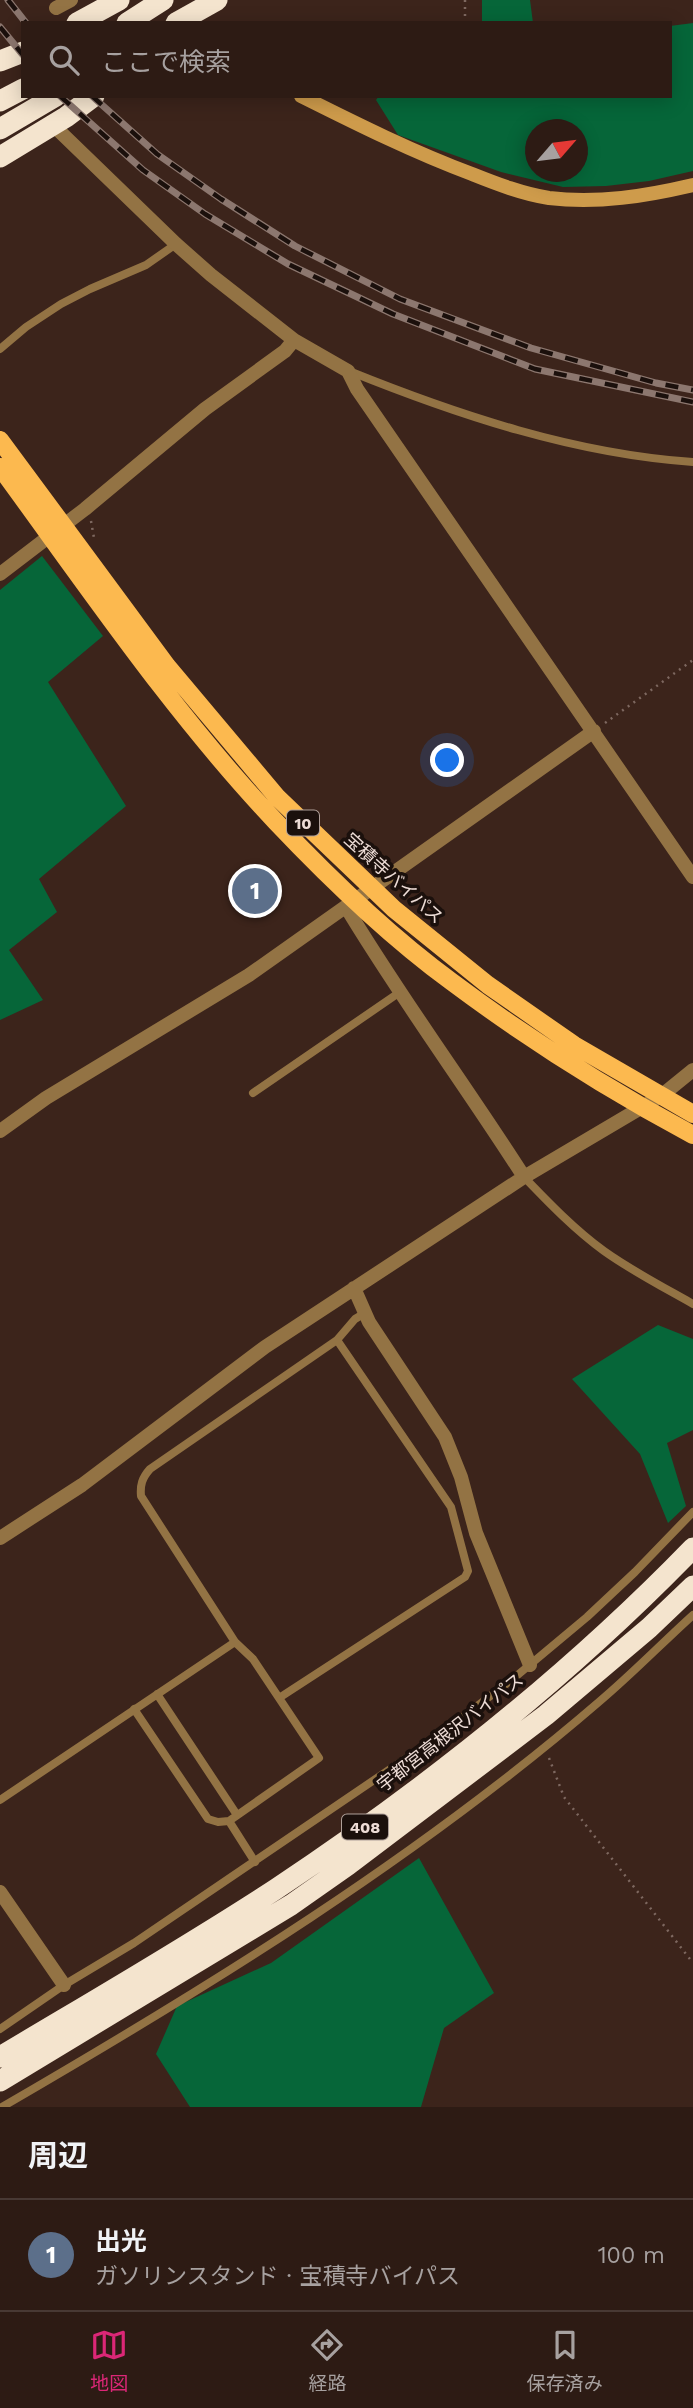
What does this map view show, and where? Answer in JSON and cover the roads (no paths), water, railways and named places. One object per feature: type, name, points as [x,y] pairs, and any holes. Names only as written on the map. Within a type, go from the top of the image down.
[{"type":"highway","points":[[81,21],[119,0]]},
{"type":"highway","points":[[178,21],[217,0]]},
{"type":"highway","points":[[203,21],[232,0]]},
{"type":"highway","points":[[130,21],[162,1]]},
{"type":"highway","points":[[0,61],[21,53]]},
{"type":"highway","points":[[0,101],[21,90]]},
{"type":"highway","points":[[0,129],[53,98]]},
{"type":"highway","points":[[0,157],[91,98]]},
{"type":"highway","name":"宇都宮高根沢バイパス","points":[[0,2057],[275,1889],[408,1797],[522,1707],[653,1590],[693,1548]]},
{"type":"highway","name":"408","points":[[0,2081],[280,1912],[348,1865],[546,1715],[649,1628],[693,1586]]},
{"type":"main road","name":"宝積寺バイパス","points":[[0,440],[167,666],[277,797],[412,925],[488,985],[574,1045],[693,1114]]},
{"type":"main road","name":"10","points":[[0,467],[157,681],[215,753],[351,904],[451,981],[642,1108],[693,1135]]},
{"type":"street","points":[[51,4],[71,0]]},
{"type":"street","points":[[162,1],[173,21]]},
{"type":"street","points":[[305,98],[435,160],[502,186],[548,197],[594,200],[648,195],[693,185]]},
{"type":"street","points":[[59,121],[176,244],[211,275],[294,340],[348,371],[693,877]]},
{"type":"street","points":[[0,574],[87,512],[205,410],[285,351],[294,340]]},
{"type":"street","points":[[0,1131],[46,1098],[249,975],[594,731]]},
{"type":"street","points":[[351,904],[400,992],[524,1177]]},
{"type":"street","points":[[0,1538],[82,1485],[233,1371],[354,1288],[524,1177],[661,1096],[693,1070]]},
{"type":"street","points":[[354,1288],[369,1322],[445,1437],[461,1477],[476,1533],[530,1665]]},
{"type":"street","points":[[0,1892],[64,1985]]},
{"type":"lane","points":[[0,349],[26,327],[61,304],[146,265],[176,244]]},
{"type":"lane","points":[[348,371],[424,401],[520,429],[647,459],[693,462]]},
{"type":"lane","points":[[253,1093],[400,992]]},
{"type":"lane","points":[[524,1177],[602,1249],[639,1274],[693,1304]]},
{"type":"lane","points":[[134,1709],[208,1819],[218,1822],[229,1821],[319,1758],[253,1659],[235,1642],[141,1496],[143,1477],[167,1457],[337,1340],[350,1324],[365,1313]]},
{"type":"lane","points":[[279,1698],[465,1577],[468,1571],[451,1507],[337,1340]]},
{"type":"lane","points":[[0,2029],[64,1985],[134,1943],[430,1742],[587,1617],[693,1512]]},
{"type":"lane","points":[[635,1572],[653,1590]]},
{"type":"lane","points":[[2,2107],[102,2049],[327,1908],[460,1811],[600,1701],[693,1615]]},
{"type":"lane","points":[[0,1800],[235,1642]]},
{"type":"lane","points":[[157,1694],[237,1815]]},
{"type":"lane","points":[[229,1821],[255,1862]]},
{"type":"railway","points":[[8,0],[24,21]]},
{"type":"railway","points":[[0,27],[21,53]]},
{"type":"railway","points":[[62,98],[143,170],[205,214],[288,264],[393,314],[535,369],[693,402]]},
{"type":"railway","points":[[94,98],[157,154],[221,199],[295,246],[400,299],[531,348],[656,383],[693,390]]},
{"type":"place","name":"出光","points":[[255,891]]}]
